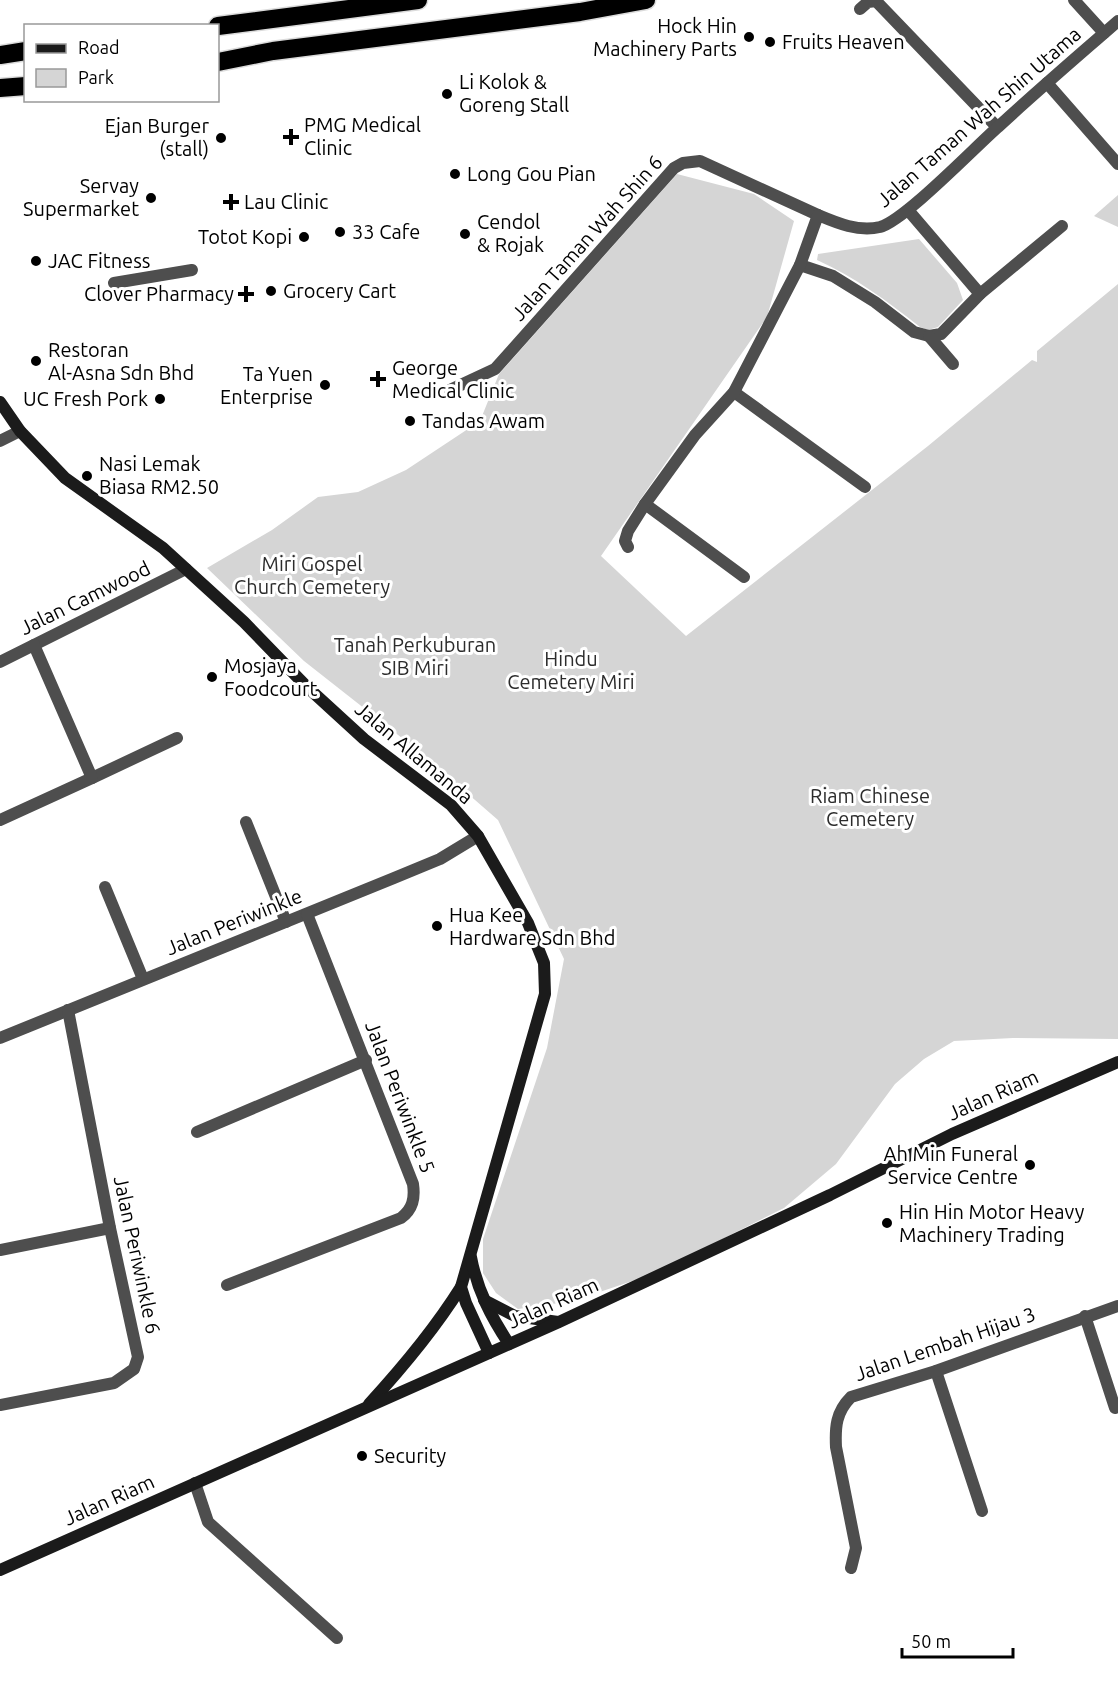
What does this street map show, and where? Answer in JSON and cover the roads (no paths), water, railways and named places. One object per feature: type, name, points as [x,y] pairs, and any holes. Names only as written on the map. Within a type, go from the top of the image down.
[{"type":"highway","points":[[219,26],[418,0]]},
{"type":"highway","points":[[219,62],[273,51],[580,12],[646,0]]},
{"type":"highway","points":[[0,55],[24,51]]},
{"type":"highway","points":[[219,52],[273,51]]},
{"type":"highway","points":[[0,88],[24,86]]},
{"type":"main road","name":"Jalan Allamanda","points":[[0,402],[20,431],[51,465],[77,488],[163,548],[244,622],[305,685],[364,739],[451,806],[478,836],[528,923],[544,963],[545,994],[461,1287],[442,1318],[420,1347],[364,1409]]},
{"type":"main road","name":"Jalan Riam","points":[[0,1570],[560,1322],[830,1195],[952,1134],[1118,1062]]},
{"type":"main road","name":"Jalan Allamanda","points":[[470,1253],[474,1277],[483,1299],[495,1324],[509,1344]]},
{"type":"main road","points":[[461,1287],[470,1313],[489,1353]]},
{"type":"main road","points":[[483,1299],[515,1316],[560,1322]]},
{"type":"street","points":[[1074,0],[1104,33]]},
{"type":"street","points":[[860,9],[868,2],[876,1],[998,127]]},
{"type":"street","name":"Jalan Taman Wah Shin Utama","points":[[818,215],[862,229],[881,227],[908,210],[1118,21]]},
{"type":"street","points":[[1047,83],[1118,164]]},
{"type":"street","name":"Jalan Taman Wah Shin 6","points":[[450,390],[495,369],[674,168],[683,163],[700,161],[818,215]]},
{"type":"street","points":[[908,210],[980,294]]},
{"type":"street","points":[[628,547],[625,541],[628,531],[645,504],[695,435],[734,392],[801,265],[818,215]]},
{"type":"street","points":[[801,265],[832,276],[875,302],[914,332],[929,336],[941,334],[980,294],[1062,226]]},
{"type":"street","points":[[114,283],[192,270]]},
{"type":"street","points":[[929,336],[953,364]]},
{"type":"street","points":[[734,392],[865,487]]},
{"type":"street","points":[[0,441],[20,431]]},
{"type":"street","points":[[645,504],[744,577]]},
{"type":"street","name":"Jalan Camwood","points":[[0,662],[186,569]]},
{"type":"street","points":[[34,645],[92,778]]},
{"type":"street","points":[[0,820],[177,738]]},
{"type":"street","points":[[246,822],[286,922]]},
{"type":"street","name":"Jalan Periwinkle","points":[[0,1038],[440,859],[478,836]]},
{"type":"street","points":[[105,887],[143,980]]},
{"type":"street","name":"Jalan Periwinkle 5","points":[[227,1285],[401,1218],[408,1213],[415,1194],[366,1060],[307,914]]},
{"type":"street","name":"Jalan Periwinkle 6","points":[[0,1404],[114,1383],[134,1369],[138,1357],[110,1228],[68,1010]]},
{"type":"street","points":[[197,1132],[366,1060]]},
{"type":"street","points":[[0,1250],[110,1228]]},
{"type":"street","name":"Jalan Lembah Hijau 3","points":[[850,1568],[856,1548],[835,1439],[837,1417],[842,1406],[851,1397],[936,1371],[1118,1305]]},
{"type":"street","points":[[1085,1316],[1115,1408]]},
{"type":"street","points":[[936,1371],[982,1511]]},
{"type":"street","points":[[195,1484],[208,1522],[337,1638]]},
{"type":"place","name":"Hock Hin Machinery Parts","points":[[749,37]]},
{"type":"place","name":"Fruits Heaven","points":[[770,42]]},
{"type":"place","name":"Li Kolok & Goreng Stall","points":[[447,94]]},
{"type":"place","name":"PMG Medical Clinic","points":[[291,137]]},
{"type":"place","name":"Ejan Burger (stall)","points":[[221,138]]},
{"type":"place","name":"Long Gou Pian","points":[[455,174]]},
{"type":"place","name":"Servay Supermarket","points":[[151,198]]},
{"type":"place","name":"Lau Clinic","points":[[231,202]]},
{"type":"place","name":"33 Cafe","points":[[340,232]]},
{"type":"place","name":"Cendol & Rojak","points":[[465,234]]},
{"type":"place","name":"Totot Kopi","points":[[304,237]]},
{"type":"place","name":"JAC Fitness","points":[[36,261]]},
{"type":"place","name":"Grocery Cart","points":[[271,291]]},
{"type":"place","name":"Clover Pharmacy","points":[[246,294]]},
{"type":"place","name":"Restoran Al-Asna Sdn Bhd","points":[[36,361]]},
{"type":"place","name":"George Medical Clinic","points":[[378,379]]},
{"type":"place","name":"Ta Yuen Enterprise","points":[[325,385]]},
{"type":"place","name":"UC Fresh Pork","points":[[160,399]]},
{"type":"place","name":"Tandas Awam","points":[[410,421]]},
{"type":"place","name":"Nasi Lemak Biasa RM2.50","points":[[87,476]]},
{"type":"place","name":"Mosjaya Foodcourt","points":[[212,677]]},
{"type":"place","name":"Hua Kee Hardware Sdn Bhd","points":[[437,926]]},
{"type":"place","name":"Ah Min Funeral Service Centre","points":[[1030,1165]]},
{"type":"place","name":"Hin Hin Motor Heavy Machinery Trading","points":[[887,1223]]},
{"type":"place","name":"Security","points":[[362,1456]]},
{"type":"park label","name":"Miri Gospel Church Cemetery","points":[[312,576]]},
{"type":"park label","name":"Tanah Perkuburan SIB Miri","points":[[415,656]]},
{"type":"park label","name":"Hindu Cemetery Miri","points":[[571,670]]},
{"type":"park label","name":"Riam Chinese Cemetery","points":[[870,808]]}]
